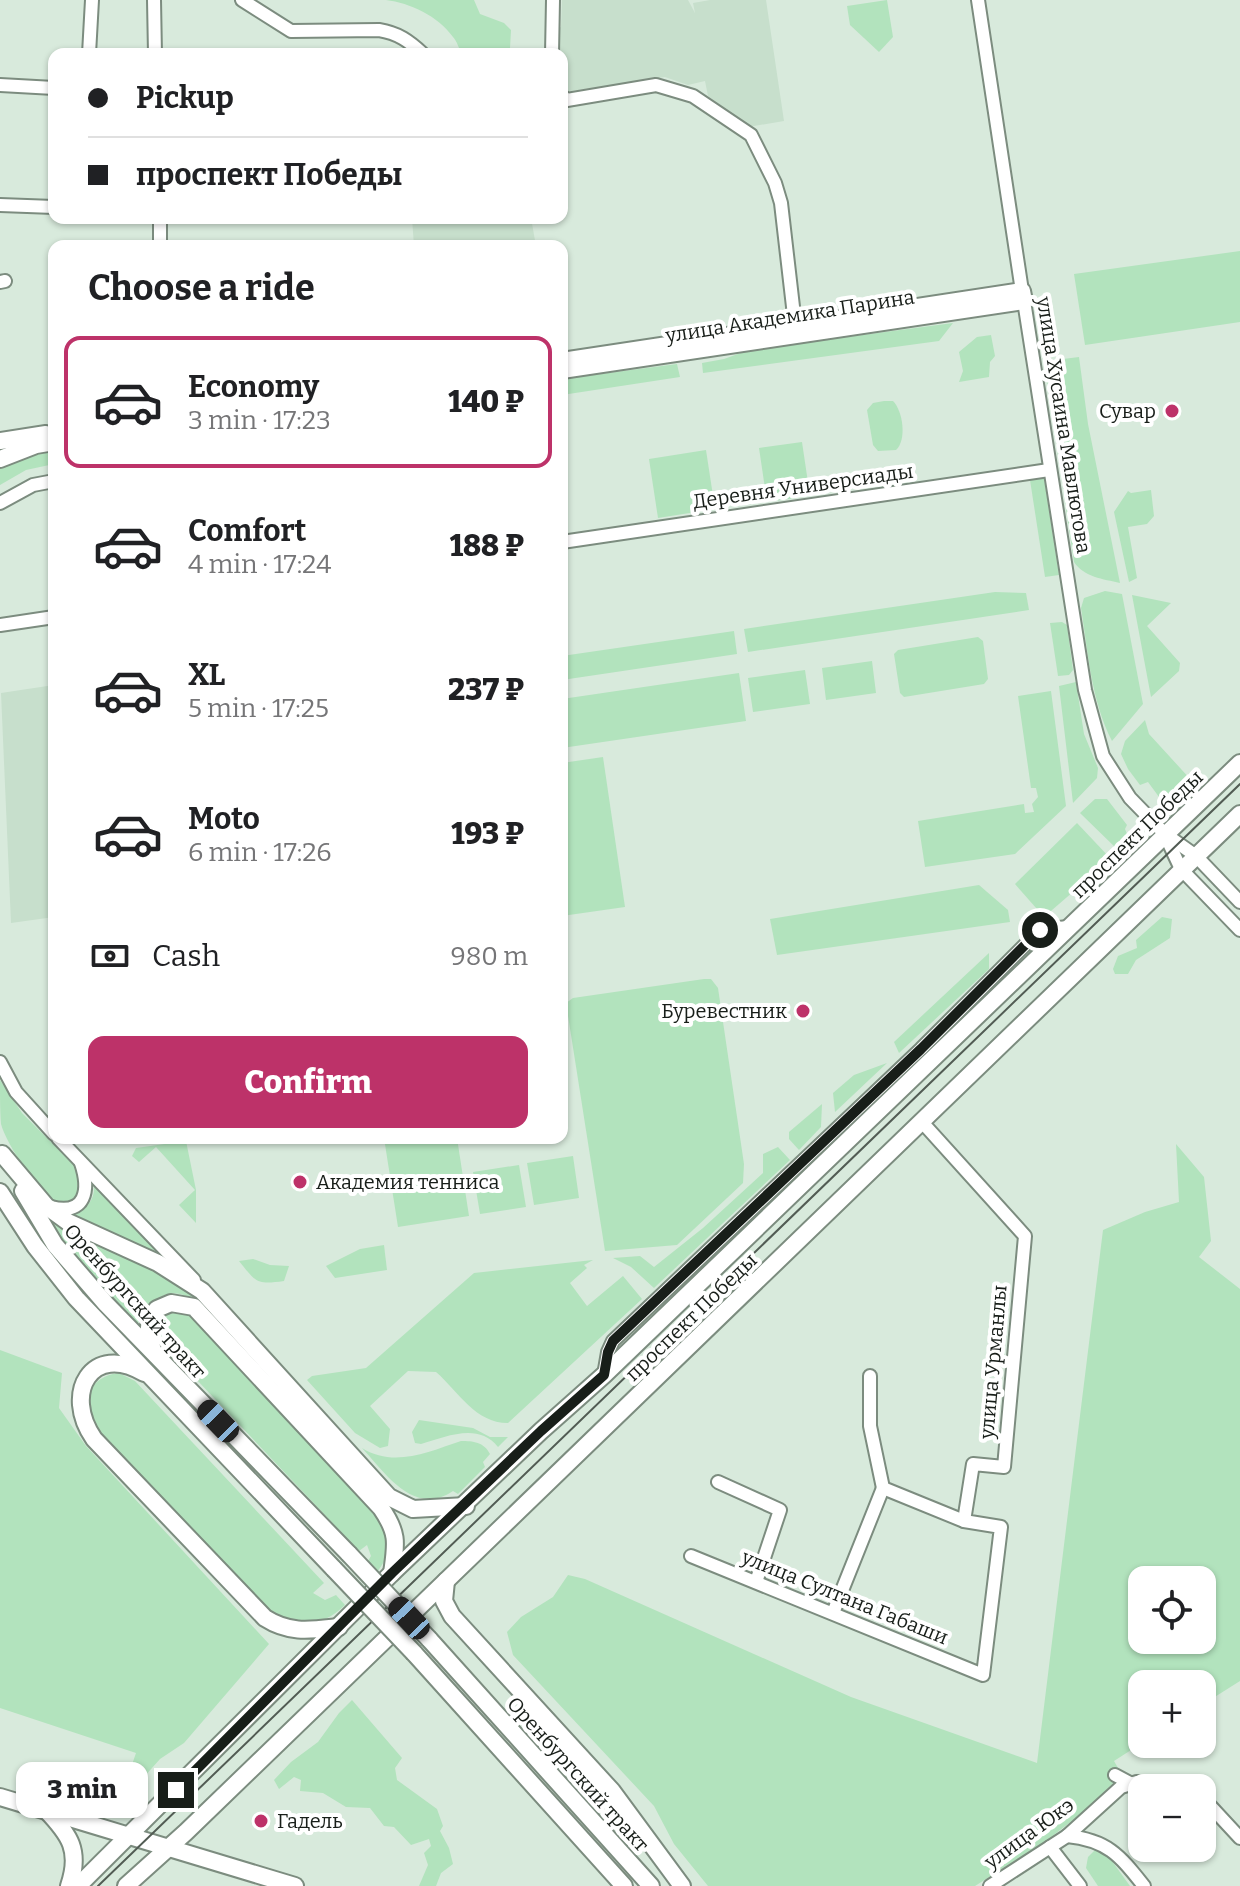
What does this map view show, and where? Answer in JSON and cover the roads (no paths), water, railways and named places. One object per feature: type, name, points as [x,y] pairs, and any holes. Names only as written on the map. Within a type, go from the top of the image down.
[{"type":"main road","name":"улица Академика Парина","points":[[568,369],[622,357],[1023,296]]},
{"type":"main road","name":"улица Академика Парина","points":[[568,361],[622,357]]},
{"type":"main road","points":[[0,441],[48,433]]},
{"type":"main road","points":[[0,459],[48,443]]},
{"type":"main road","name":"проспект Победы","points":[[78,1886],[392,1573],[604,1375],[1240,763]]},
{"type":"main road","name":"проспект Победы","points":[[126,1886],[1240,814]]},
{"type":"main road","points":[[1,1152],[46,1206],[75,1226],[158,1263],[202,1291],[389,1497],[413,1509],[466,1506]]},
{"type":"main road","name":"Оренбургский тракт","points":[[1,1152],[55,1245],[156,1357],[429,1639],[651,1886]]},
{"type":"main road","name":"Оренбургский тракт","points":[[0,1192],[35,1246],[76,1298],[414,1653],[624,1886]]},
{"type":"main road","points":[[156,1357],[148,1335],[153,1314],[171,1303],[194,1307],[390,1520],[397,1538],[392,1573]]},
{"type":"main road","points":[[153,1380],[125,1365],[106,1365],[90,1374],[81,1388],[79,1405],[94,1439],[265,1618],[294,1631],[339,1627]]},
{"type":"main road","points":[[446,1581],[444,1601],[452,1616],[612,1791],[682,1886]]},
{"type":"main road","points":[[0,1797],[295,1886]]},
{"type":"main road","points":[[45,1809],[64,1829],[72,1844],[74,1867],[69,1886]]},
{"type":"street","points":[[89,48],[92,0]]},
{"type":"street","points":[[154,0],[155,48]]},
{"type":"street","points":[[242,0],[291,31],[379,30],[392,32],[416,48]]},
{"type":"street","points":[[552,48],[553,0]]},
{"type":"street","name":"улица Хусаина Мавлютова","points":[[978,0],[1049,470],[1092,723],[1103,756],[1120,785],[1165,834]]},
{"type":"street","points":[[0,85],[48,88]]},
{"type":"street","points":[[568,100],[656,85],[693,96],[751,135],[775,183],[781,203],[796,330]]},
{"type":"street","points":[[0,205],[48,207]]},
{"type":"street","name":"Деревня Универсиады","points":[[568,541],[1049,470]]},
{"type":"street","points":[[0,503],[18,491],[48,482]]},
{"type":"street","points":[[0,625],[48,618]]},
{"type":"street","points":[[1165,834],[1196,856],[1240,902]]},
{"type":"street","points":[[1165,834],[1181,869],[1240,930]]},
{"type":"street","points":[[604,1375],[613,1341],[921,1049],[1040,930],[1068,927]]},
{"type":"street","points":[[0,1062],[16,1092],[48,1127]]},
{"type":"street","name":"улица Урманлы","points":[[922,1122],[1025,1236],[1004,1467],[973,1464],[964,1521]]},
{"type":"street","points":[[64,1144],[202,1291]]},
{"type":"street","points":[[46,1206],[62,1210],[80,1203],[86,1186],[80,1160]]},
{"type":"street","points":[[833,1613],[883,1488],[870,1426],[870,1376]]},
{"type":"street","points":[[718,1482],[780,1510],[756,1582]]},
{"type":"street","points":[[883,1488],[964,1521]]},
{"type":"street","name":"улица Султана Габаши","points":[[691,1556],[983,1675],[1001,1527],[964,1521]]},
{"type":"street","points":[[1115,1775],[1128,1782]]},
{"type":"street","name":"улица Юкэ","points":[[990,1886],[1067,1836],[1128,1784]]},
{"type":"street","points":[[1216,1812],[1240,1838]]},
{"type":"street","points":[[1067,1836],[1082,1837],[1117,1853],[1144,1886]]},
{"type":"street","points":[[1050,1847],[1080,1886]]},
{"type":"tram line","points":[[98,1886],[1240,784]]},
{"type":"place","name":"Сувар","points":[[1172,411]]},
{"type":"place","name":"Буревестник","points":[[803,1011]]},
{"type":"place","name":"Академия тенниса","points":[[300,1182]]},
{"type":"place","name":"Гадель","points":[[261,1821]]}]
